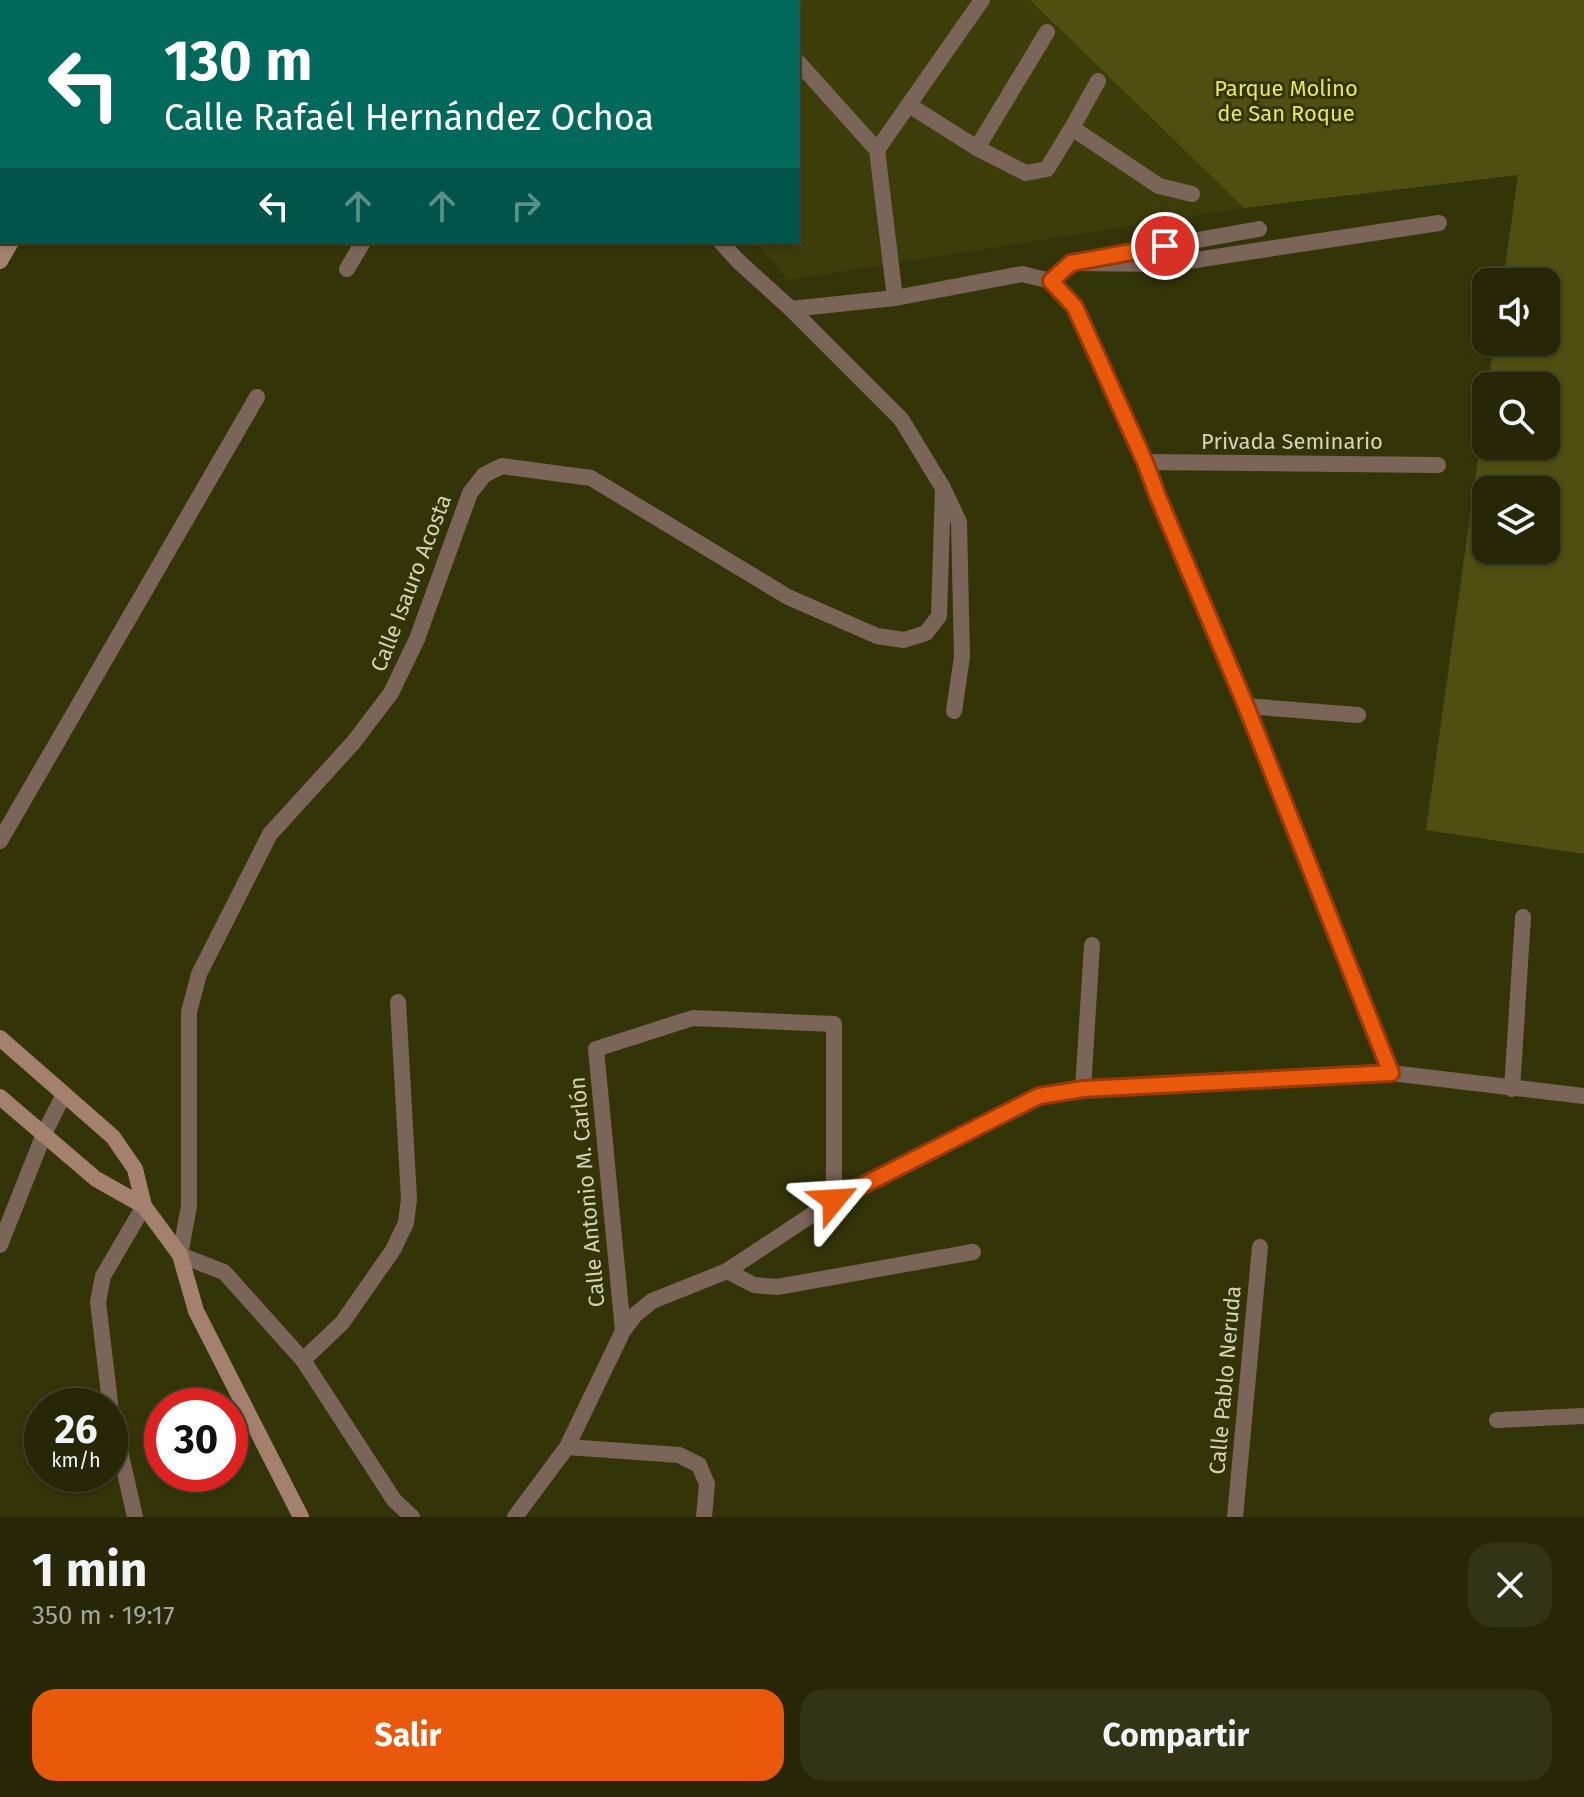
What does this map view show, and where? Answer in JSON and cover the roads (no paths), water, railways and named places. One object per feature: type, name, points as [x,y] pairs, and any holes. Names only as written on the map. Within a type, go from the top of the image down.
[{"type":"street","points":[[877,150],[982,0]]},
{"type":"street","points":[[977,148],[1047,32]]},
{"type":"street","points":[[800,64],[877,150],[895,298]]},
{"type":"street","points":[[909,105],[977,148],[1026,173],[1047,169],[1098,81]]},
{"type":"street","points":[[1072,128],[1159,186],[1192,194]]},
{"type":"street","points":[[1071,263],[1169,264],[1439,223]]},
{"type":"street","points":[[1051,281],[1071,263],[1259,229]]},
{"type":"street","points":[[347,269],[362,244]]},
{"type":"street","points":[[723,244],[901,419],[943,488],[959,522],[962,657],[954,711]]},
{"type":"street","points":[[791,309],[895,298],[1022,274],[1051,281],[1075,307],[1145,462],[1246,706],[1391,1073]]},
{"type":"street","points":[[0,841],[257,397]]},
{"type":"street","name":"Privada Seminario","points":[[1145,462],[1438,465]]},
{"type":"street","name":"Calle Isauro Acosta","points":[[180,1255],[189,1206],[189,1012],[199,974],[270,834],[353,743],[391,693],[417,639],[470,493],[484,475],[502,466],[591,478],[788,597],[877,636],[904,640],[926,633],[939,616],[943,488]]},
{"type":"street","points":[[1246,706],[1358,715]]},
{"type":"street","points":[[1512,1089],[1523,917]]},
{"type":"street","points":[[1083,1089],[1092,945]]},
{"type":"street","points":[[303,1360],[342,1323],[393,1250],[406,1223],[409,1199],[398,1002]]},
{"type":"street","name":"Calle Antonio M. Carlón","points":[[623,1331],[596,1049],[693,1018],[834,1024],[834,1200]]},
{"type":"street","points":[[0,1038],[113,1137],[135,1169],[144,1206],[180,1255],[196,1311],[301,1517]]},
{"type":"street","name":"Calle Antonio M. Carlón","points":[[515,1517],[567,1447],[623,1331],[635,1315],[652,1301],[727,1271],[834,1200],[1039,1096],[1083,1089],[1391,1073],[1584,1096]]},
{"type":"street","points":[[0,1245],[44,1134],[64,1094]]},
{"type":"street","points":[[0,1097],[96,1179],[144,1206]]},
{"type":"street","points":[[135,1517],[111,1411],[98,1302],[103,1276],[144,1206]]},
{"type":"street","name":"Calle Pablo Neruda","points":[[1235,1517],[1260,1247]]},
{"type":"street","points":[[727,1271],[754,1285],[777,1287],[973,1252]]},
{"type":"street","points":[[180,1255],[224,1272],[303,1360],[394,1500],[412,1517]]},
{"type":"street","points":[[1497,1420],[1584,1416]]},
{"type":"street","points":[[567,1447],[679,1455],[699,1465],[707,1484],[704,1517]]},
{"type":"park label","name":"Parque Molino de San Roque","points":[[1286,100]]}]
